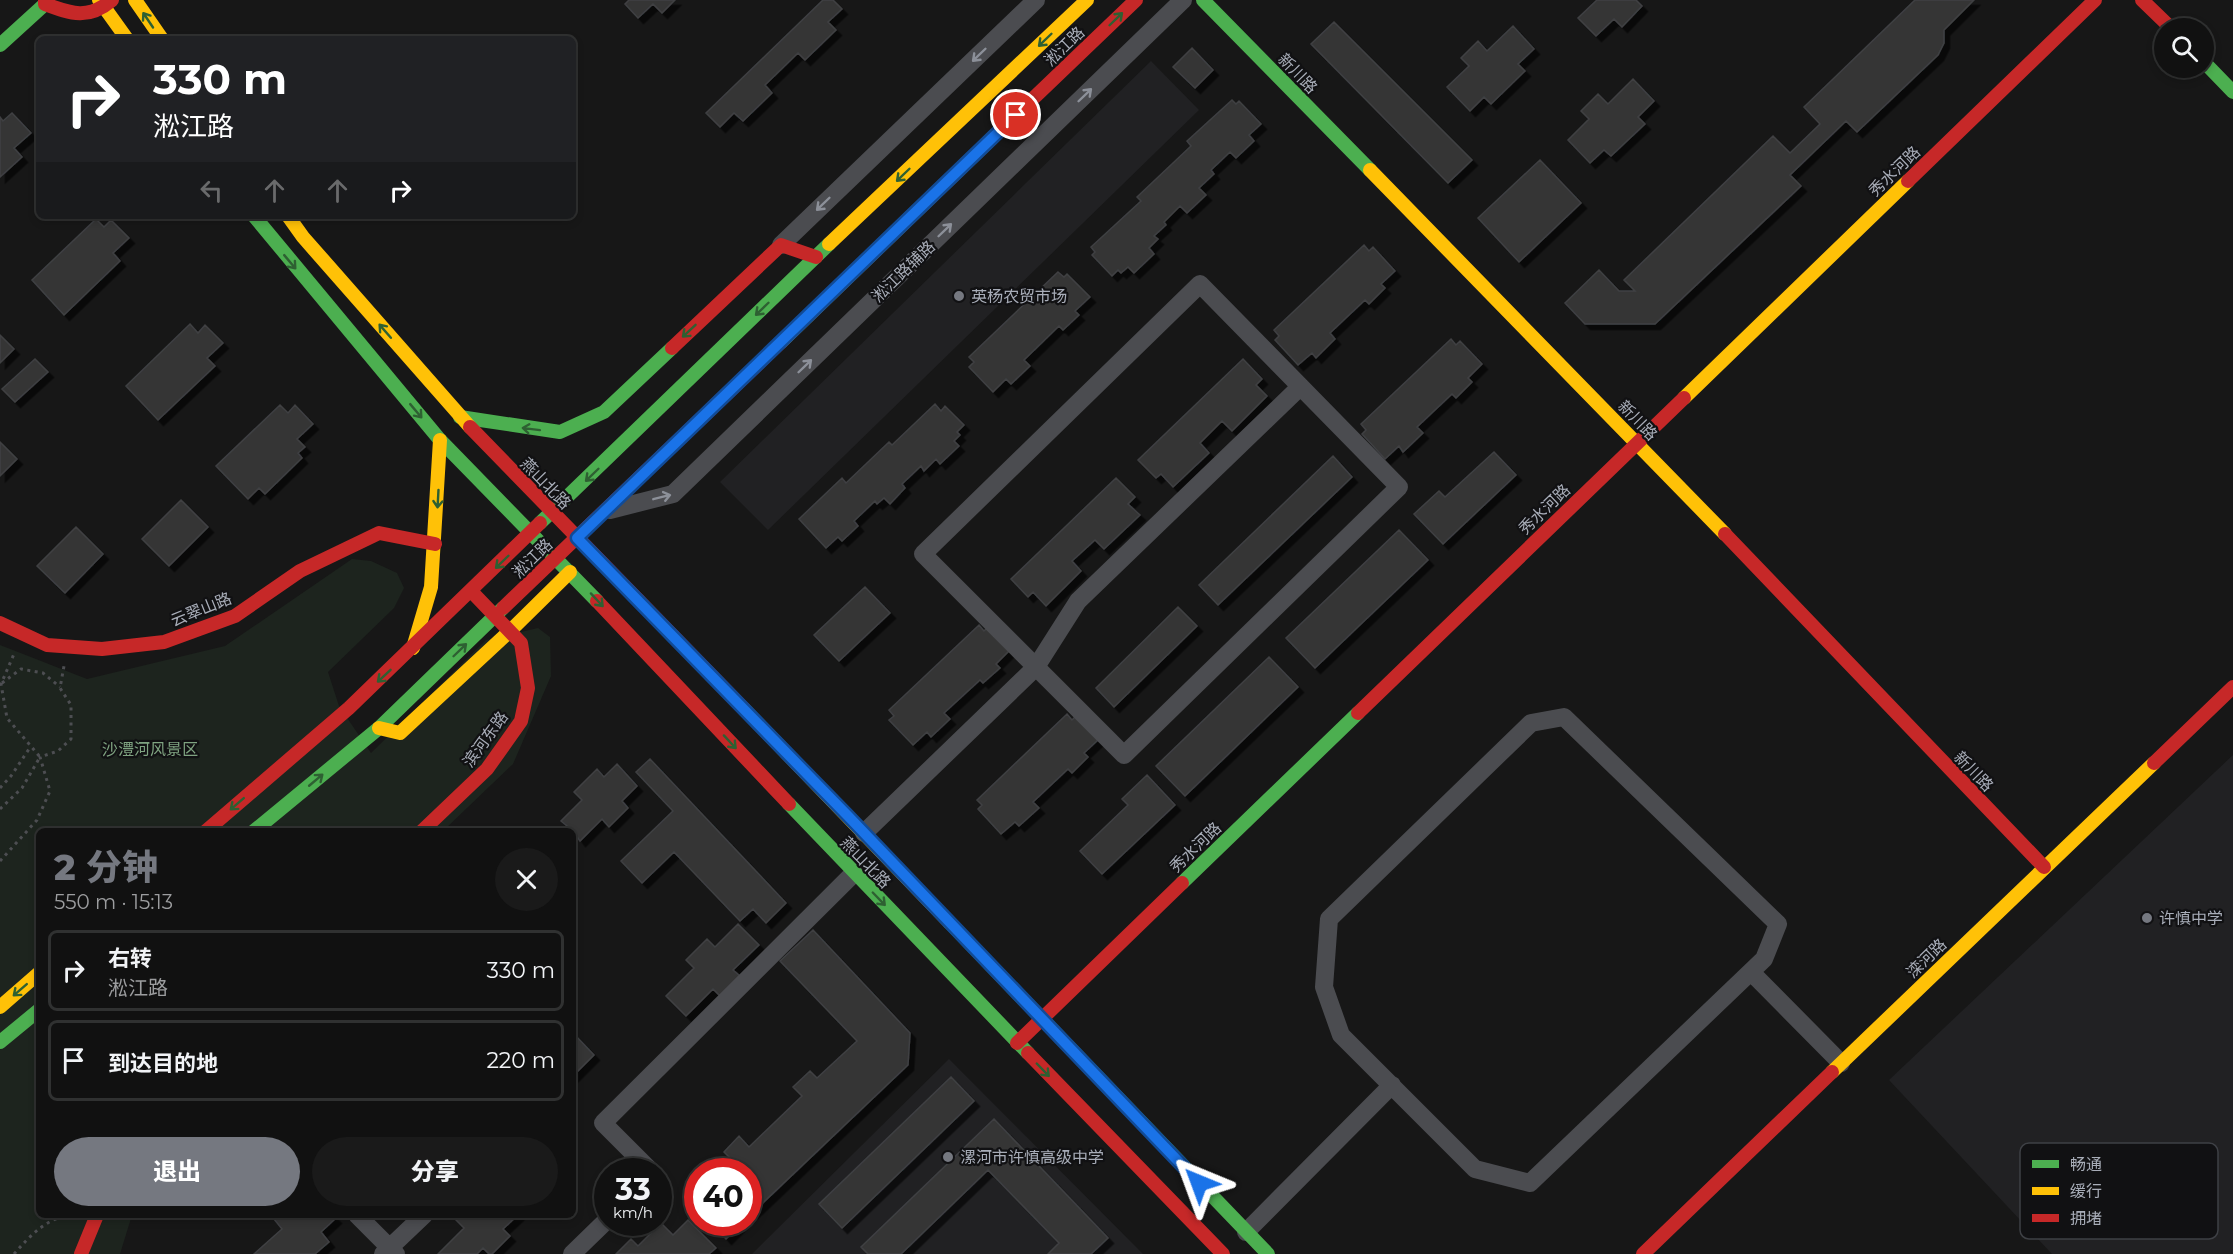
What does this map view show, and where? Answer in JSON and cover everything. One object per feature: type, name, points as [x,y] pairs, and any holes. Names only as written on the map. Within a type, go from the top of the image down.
[{"type":"street","points":[[135,0],[160,36]]},
{"type":"street","points":[[460,417],[560,432],[604,412],[1036,0]]},
{"type":"street","name":"淞江路","points":[[209,828],[349,708],[413,648],[816,257],[1087,0]]},
{"type":"street","name":"淞江路","points":[[258,828],[379,728],[1136,0]]},
{"type":"street","name":"淞江路辅路","points":[[606,511],[673,494],[1183,0]]},
{"type":"street","name":"新川路","points":[[1203,0],[1637,442],[2044,867]]},
{"type":"street","name":"秀水河路","points":[[1017,1042],[2095,0]]},
{"type":"street","points":[[2142,0],[2160,18]]},
{"type":"street","points":[[0,45],[45,2],[76,16],[105,3],[125,36]]},
{"type":"street","points":[[2214,72],[2233,92]]},
{"type":"street","name":"燕山北路","points":[[256,219],[440,441],[570,572],[854,873],[1224,1254]]},
{"type":"street","name":"燕山北路","points":[[290,219],[303,237],[460,417],[1268,1254]]},
{"type":"street","points":[[781,245],[816,257]]},
{"type":"street","points":[[1200,284],[1399,488],[1124,755],[1036,667],[923,554],[1200,284]]},
{"type":"street","points":[[864,833],[1036,667],[1078,601],[1300,387]]},
{"type":"street","points":[[413,648],[431,587],[440,441]]},
{"type":"street","name":"云翠山路","points":[[0,622],[47,645],[102,649],[164,642],[235,616],[300,571],[379,533],[435,544]]},
{"type":"street","points":[[379,728],[400,733],[510,632],[570,572]]},
{"type":"street","name":"滨河东路","points":[[426,828],[487,769],[521,721],[528,688],[521,643],[472,592]]},
{"type":"street","name":"滦河路","points":[[1643,1254],[2233,687]]},
{"type":"street","points":[[1564,717],[1778,924],[1764,959],[1751,972],[1530,1183],[1475,1169],[1341,1035],[1324,987],[1329,919],[1530,723],[1564,717]]},
{"type":"street","points":[[638,1158],[603,1123],[854,873]]},
{"type":"street","points":[[1751,972],[1841,1063]]},
{"type":"street","points":[[0,1007],[36,977]]},
{"type":"street","points":[[0,1042],[36,1012]]},
{"type":"street","points":[[1246,1232],[1392,1085]]},
{"type":"street","points":[[81,1254],[96,1218]]},
{"type":"street","points":[[360,1218],[390,1252],[421,1218]]},
{"type":"street","points":[[572,1254],[594,1233]]},
{"type":"path","points":[[0,861],[36,820],[50,791],[40,757],[7,718],[1,684],[22,633]]},
{"type":"path","points":[[60,688],[67,646]]},
{"type":"path","points":[[0,809],[22,788],[40,757],[58,751],[71,739],[71,705],[60,688],[43,673],[21,669],[1,684]]},
{"type":"path","points":[[0,788],[31,746]]},
{"type":"path","points":[[14,1254],[36,1230],[57,1218]]},
{"type":"shaded area","name":"英杨农贸市场","points":[[1151,61],[1199,110],[768,530],[720,482]]},
{"type":"shaded area","name":"许慎中学","points":[[2233,755],[2233,1254],[2052,1254],[2038,1239],[2218,1239],[2218,1143],[2020,1143],[2020,1220],[1889,1080]]},
{"type":"shaded area","name":"漯河市许慎高级中学","points":[[949,1059],[1143,1254],[752,1254]]},
{"type":"green space","name":"沙澧河风景区","points":[[352,559],[371,561],[397,573],[404,588],[394,608],[328,672],[339,706],[371,753],[486,640],[538,628],[550,637],[551,676],[513,764],[446,828],[36,828],[36,1218],[131,1218],[120,1254],[0,1254],[0,645],[87,679],[225,646]]},
{"type":"building","points":[[629,0],[675,0],[662,13],[653,4],[638,18],[625,4]]},
{"type":"building","points":[[823,0],[833,0],[842,9],[828,22],[836,30],[805,60],[798,53],[765,85],[772,93],[743,121],[734,113],[720,127],[706,113]]},
{"type":"building","points":[[1597,0],[1636,0],[1642,6],[1622,27],[1614,19],[1596,36],[1578,18]]},
{"type":"building","points":[[1915,0],[1974,0],[1944,30],[1944,43],[1938,55],[1857,132],[1846,121],[1790,175],[1801,186],[1655,324],[1585,324],[1565,303],[1599,270],[1619,291],[1635,291],[1624,280],[1773,136],[1790,153],[1820,124],[1804,107]]},
{"type":"building","points":[[1334,22],[1472,160],[1448,183],[1311,44]]},
{"type":"building","points":[[1513,26],[1534,49],[1518,64],[1525,71],[1491,104],[1484,97],[1470,111],[1447,87],[1469,66],[1461,58],[1478,41],[1487,51]]},
{"type":"building","points":[[1192,48],[1213,70],[1195,88],[1173,67]]},
{"type":"building","points":[[1633,79],[1654,101],[1638,117],[1645,124],[1611,156],[1604,150],[1590,163],[1568,140],[1589,119],[1581,111],[1598,94],[1608,104]]},
{"type":"building","points":[[1232,100],[1236,104],[1239,101],[1261,124],[1249,135],[1254,141],[1236,158],[1230,152],[1211,170],[1214,174],[1199,188],[1206,195],[1187,213],[1180,206],[1164,222],[1166,225],[1154,236],[1158,239],[1149,248],[1154,254],[1134,273],[1128,267],[1121,273],[1118,270],[1112,276],[1092,255],[1095,252],[1091,247],[1141,201],[1137,197],[1191,146],[1187,141]]},
{"type":"building","points":[[12,113],[31,133],[14,148],[22,157],[0,177],[0,117],[3,121]]},
{"type":"building","points":[[1540,160],[1581,203],[1519,262],[1478,218]]},
{"type":"building","points":[[96,219],[104,227],[111,220],[129,238],[113,253],[120,261],[64,315],[32,280]]},
{"type":"building","points":[[1364,245],[1369,251],[1373,247],[1395,271],[1381,284],[1385,288],[1369,304],[1365,300],[1330,333],[1335,339],[1316,358],[1312,353],[1298,365],[1275,340],[1279,336],[1274,330]]},
{"type":"building","points":[[1058,272],[1064,277],[1067,274],[1090,297],[1075,311],[1079,315],[1063,330],[1059,326],[1024,360],[1030,366],[1011,384],[1006,379],[993,392],[969,367],[974,362],[969,357]]},
{"type":"building","points":[[190,324],[198,333],[205,325],[223,343],[207,358],[215,366],[158,420],[126,386]]},
{"type":"building","points":[[0,335],[14,349],[0,363]]},
{"type":"building","points":[[1451,339],[1456,345],[1460,341],[1482,364],[1468,378],[1472,382],[1456,398],[1452,394],[1417,427],[1423,433],[1403,452],[1399,446],[1385,459],[1362,434],[1366,430],[1361,424]]},
{"type":"building","points":[[35,359],[48,372],[15,402],[2,389]]},
{"type":"building","points":[[1243,359],[1262,379],[1256,385],[1267,396],[1232,431],[1222,421],[1200,443],[1209,453],[1173,487],[1161,474],[1156,478],[1138,460]]},
{"type":"building","points":[[935,404],[941,411],[945,406],[964,425],[957,432],[960,435],[954,441],[959,446],[940,464],[936,459],[924,471],[921,466],[902,484],[905,488],[890,504],[884,498],[877,504],[875,501],[854,521],[858,526],[842,541],[838,537],[826,548],[799,519],[842,478],[846,483],[889,442],[892,445]]},
{"type":"building","points":[[280,405],[288,413],[295,405],[313,424],[297,439],[305,447],[298,453],[302,458],[265,494],[259,488],[248,499],[216,466]]},
{"type":"building","points":[[0,442],[17,459],[0,476]]},
{"type":"building","points":[[1494,452],[1516,475],[1443,544],[1414,514],[1439,491],[1445,497]]},
{"type":"building","points":[[1333,456],[1352,477],[1218,605],[1199,585]]},
{"type":"building","points":[[1116,478],[1135,497],[1128,504],[1140,515],[1104,549],[1095,540],[1072,561],[1081,571],[1046,606],[1033,592],[1028,597],[1011,579]]},
{"type":"building","points":[[181,500],[208,527],[169,566],[142,539]]},
{"type":"building","points":[[76,527],[103,554],[65,593],[37,566]]},
{"type":"building","points":[[1399,530],[1428,560],[1315,668],[1286,638]]},
{"type":"building","points":[[865,587],[890,613],[839,661],[814,635]]},
{"type":"building","points":[[1178,607],[1197,626],[1114,707],[1096,688]]},
{"type":"building","points":[[979,625],[984,631],[988,627],[1010,650],[996,664],[1000,668],[983,683],[980,680],[944,713],[950,719],[931,737],[927,732],[913,745],[889,720],[894,716],[889,710]]},
{"type":"building","points":[[1269,657],[1298,687],[1185,796],[1156,766]]},
{"type":"building","points":[[1067,714],[1072,720],[1076,716],[1098,740],[1084,753],[1088,757],[1072,773],[1068,769],[1033,802],[1039,808],[1019,826],[1015,822],[1001,834],[978,809],[982,805],[977,800]]},
{"type":"building","points":[[650,759],[786,903],[766,923],[753,909],[740,921],[674,852],[642,883],[621,861],[673,811],[636,772]]},
{"type":"building","points":[[617,764],[637,786],[622,801],[628,808],[609,827],[602,819],[580,841],[576,835],[576,828],[569,828],[561,821],[582,800],[574,792],[597,769],[604,777]]},
{"type":"building","points":[[1147,775],[1175,805],[1102,874],[1080,851],[1128,805],[1122,799]]},
{"type":"building","points":[[738,924],[759,945],[733,970],[740,976],[720,996],[713,989],[686,1016],[666,996],[694,968],[686,960],[707,939],[715,947]]},
{"type":"building","points":[[813,930],[910,1033],[908,1065],[762,1204],[762,1158],[730,1158],[724,1152],[739,1136],[749,1147],[802,1096],[793,1087],[810,1071],[817,1078],[857,1041],[780,961]]},
{"type":"building","points":[[576,1036],[594,1055],[576,1073]]},
{"type":"building","points":[[951,1077],[974,1101],[842,1228],[819,1204]]},
{"type":"building","points":[[994,1119],[1108,1238],[1091,1254],[1048,1254],[1059,1243],[988,1170],[901,1254],[868,1254],[861,1247]]},
{"type":"building","points":[[336,1218],[321,1232],[329,1242],[315,1254],[254,1254],[282,1229],[274,1219]]},
{"type":"building","points":[[458,1218],[515,1218],[503,1229],[510,1236],[492,1254],[483,1248],[477,1254],[438,1254],[464,1228],[456,1220]]},
{"type":"building","points":[[684,1224],[684,1236],[704,1236],[716,1248],[709,1254],[616,1254],[631,1239],[638,1246],[648,1236],[673,1235]]},
{"type":"traffic: fast","points":[[1203,0],[1370,170]]},
{"type":"traffic: fast","points":[[0,45],[45,4]]},
{"type":"traffic: fast","points":[[2214,72],[2233,92]]},
{"type":"traffic: fast","points":[[256,219],[440,440],[597,601]]},
{"type":"traffic: fast","points":[[540,523],[829,244]]},
{"type":"traffic: fast","points":[[460,417],[560,432],[604,412],[672,348]]},
{"type":"traffic: fast","points":[[258,828],[379,728],[503,608]]},
{"type":"traffic: fast","points":[[1182,883],[1358,713]]},
{"type":"traffic: fast","points":[[789,804],[1028,1053]]},
{"type":"traffic: fast","points":[[950,923],[1268,1254]]},
{"type":"traffic: fast","points":[[0,1042],[36,1012]]},
{"type":"traffic: slow","points":[[99,0],[125,36]]},
{"type":"traffic: slow","points":[[135,0],[160,36]]},
{"type":"traffic: slow","points":[[829,244],[1087,0]]},
{"type":"traffic: slow","points":[[781,342],[1017,114]]},
{"type":"traffic: slow","points":[[1370,170],[1725,534]]},
{"type":"traffic: slow","points":[[1684,398],[1908,181]]},
{"type":"traffic: slow","points":[[290,219],[303,237],[470,427]]},
{"type":"traffic: slow","points":[[413,648],[431,587],[440,440]]},
{"type":"traffic: slow","points":[[379,728],[400,733],[570,572]]},
{"type":"traffic: slow","points":[[744,709],[950,923]]},
{"type":"traffic: slow","points":[[1832,1072],[2154,763]]},
{"type":"traffic: slow","points":[[0,1007],[36,976]]},
{"type":"traffic: jam","points":[[45,0],[45,4],[80,13],[95,10],[112,0]]},
{"type":"traffic: jam","points":[[1017,114],[1136,0]]},
{"type":"traffic: jam","points":[[1908,181],[2095,0]]},
{"type":"traffic: jam","points":[[2142,0],[2161,18]]},
{"type":"traffic: jam","points":[[672,348],[781,245],[816,257]]},
{"type":"traffic: jam","points":[[503,608],[781,342]]},
{"type":"traffic: jam","points":[[1358,713],[1684,398]]},
{"type":"traffic: jam","points":[[470,427],[744,709]]},
{"type":"traffic: jam","points":[[209,828],[349,708],[540,523]]},
{"type":"traffic: jam","points":[[0,623],[47,645],[102,649],[164,642],[235,616],[300,571],[379,533],[435,544]]},
{"type":"traffic: jam","points":[[1725,534],[2044,867]]},
{"type":"traffic: jam","points":[[425,828],[487,769],[521,721],[528,688],[521,643],[472,592]]},
{"type":"traffic: jam","points":[[597,601],[789,804]]},
{"type":"traffic: jam","points":[[2154,763],[2233,687]]},
{"type":"traffic: jam","points":[[1017,1043],[1182,883]]},
{"type":"traffic: jam","points":[[1028,1053],[1223,1254]]},
{"type":"traffic: jam","points":[[1643,1254],[1832,1072]]},
{"type":"traffic: jam","points":[[81,1254],[96,1218]]},
{"type":"place","name":"英杨农贸市场","points":[[959,296]]},
{"type":"place","name":"许慎中学","points":[[2147,918]]},
{"type":"place","name":"漯河市许慎高级中学","points":[[948,1157]]},
{"type":"route","points":[[1016,115],[577,538],[848,816],[1199,1183]]}]
